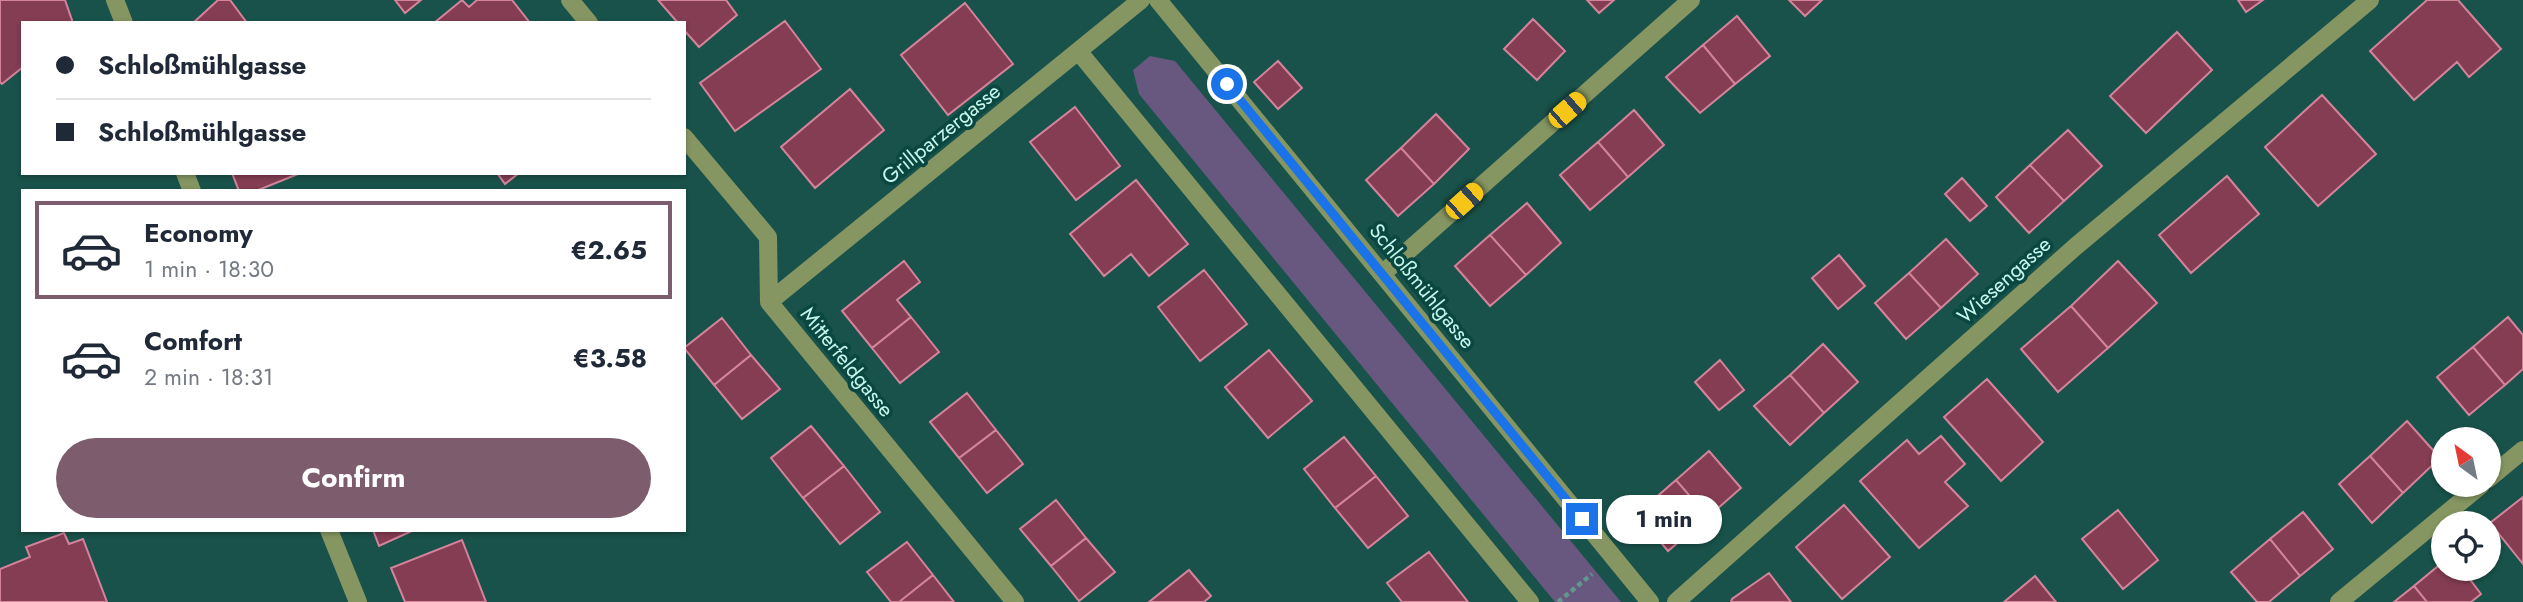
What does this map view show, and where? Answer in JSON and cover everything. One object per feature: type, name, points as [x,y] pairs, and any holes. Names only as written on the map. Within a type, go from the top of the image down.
[{"type":"street","points":[[115,0],[123,21]]},
{"type":"street","points":[[570,0],[587,21]]},
{"type":"street","name":"Grillparzergasse","points":[[769,302],[1141,0]]},
{"type":"street","name":"Schloßmühlgasse","points":[[1158,0],[1650,602]]},
{"type":"street","points":[[1382,274],[1691,0]]},
{"type":"street","name":"Wiesengasse","points":[[1676,602],[2075,247],[2370,0]]},
{"type":"street","points":[[1079,52],[1530,602]]},
{"type":"street","name":"Mitterfeldgasse","points":[[686,139],[768,237],[769,302],[1015,602]]},
{"type":"street","points":[[2501,468],[2523,450]]},
{"type":"street","points":[[2339,602],[2466,497]]},
{"type":"street","points":[[330,532],[358,602]]},
{"type":"path","points":[[1558,602],[1613,556]]},
{"type":"shaded area","points":[[1150,56],[1175,61],[1621,602],[1555,602],[1139,94],[1133,70]]},
{"type":"building","points":[[0,0],[65,0],[72,21],[21,21],[21,69],[2,84]]},
{"type":"building","points":[[218,0],[230,0],[246,21],[195,21]]},
{"type":"building","points":[[395,0],[421,0],[405,13]]},
{"type":"building","points":[[462,0],[469,7],[477,0],[512,0],[528,21],[436,21]]},
{"type":"building","points":[[658,0],[726,0],[737,15],[699,47],[686,32],[686,21],[676,21]]},
{"type":"building","points":[[1587,0],[1614,0],[1599,13]]},
{"type":"building","points":[[1789,0],[1822,0],[1805,16]]},
{"type":"building","points":[[2238,0],[2263,0],[2246,12]]},
{"type":"building","points":[[2427,0],[2458,0],[2501,49],[2469,77],[2457,62],[2414,100],[2370,51]]},
{"type":"building","points":[[965,3],[1013,64],[948,115],[901,55]]},
{"type":"building","points":[[1737,16],[1770,56],[1735,84],[1703,45]]},
{"type":"building","points":[[1533,19],[1565,51],[1537,80],[1504,49]]},
{"type":"building","points":[[785,21],[821,69],[735,131],[700,83]]},
{"type":"building","points":[[2177,32],[2212,70],[2146,133],[2110,96]]},
{"type":"building","points":[[1703,45],[1735,84],[1700,113],[1666,77]]},
{"type":"building","points":[[1278,61],[1302,88],[1278,109],[1254,82]]},
{"type":"building","points":[[850,89],[884,130],[815,188],[781,147]]},
{"type":"building","points":[[2322,95],[2376,154],[2318,206],[2265,147]]},
{"type":"building","points":[[1075,107],[1120,166],[1076,200],[1030,142]]},
{"type":"building","points":[[1634,110],[1664,145],[1628,177],[1598,142]]},
{"type":"building","points":[[1436,114],[1469,149],[1434,184],[1401,148]]},
{"type":"building","points":[[2068,130],[2102,166],[2064,201],[2030,165]]},
{"type":"building","points":[[1598,142],[1628,177],[1590,210],[1560,175]]},
{"type":"building","points":[[1401,148],[1434,184],[1398,216],[1366,180]]},
{"type":"building","points":[[2030,165],[2064,201],[2029,233],[1996,197]]},
{"type":"building","points":[[233,175],[296,175],[261,189],[238,189]]},
{"type":"building","points":[[498,175],[516,175],[505,184]]},
{"type":"building","points":[[2227,176],[2259,214],[2191,273],[2159,235]]},
{"type":"building","points":[[1962,178],[1987,206],[1970,221],[1945,194]]},
{"type":"building","points":[[1136,180],[1188,244],[1149,276],[1131,254],[1104,276],[1070,234]]},
{"type":"building","points":[[1527,203],[1561,243],[1526,275],[1490,235]]},
{"type":"building","points":[[1490,235],[1526,275],[1490,306],[1455,266]]},
{"type":"building","points":[[1946,239],[1978,274],[1941,308],[1909,273]]},
{"type":"building","points":[[1839,255],[1865,286],[1838,309],[1812,278]]},
{"type":"building","points":[[904,261],[920,282],[897,300],[911,317],[872,348],[842,311]]},
{"type":"building","points":[[2118,261],[2157,303],[2108,348],[2071,306]]},
{"type":"building","points":[[1204,270],[1247,324],[1200,361],[1158,307]]},
{"type":"building","points":[[1909,273],[1941,308],[1906,339],[1875,303]]},
{"type":"building","points":[[2071,306],[2108,348],[2058,392],[2021,349]]},
{"type":"building","points":[[911,317],[939,352],[900,383],[872,348]]},
{"type":"building","points":[[2508,317],[2523,335],[2523,369],[2505,385],[2473,347]]},
{"type":"building","points":[[722,318],[751,355],[714,385],[686,350],[686,346]]},
{"type":"building","points":[[1823,344],[1858,382],[1824,413],[1790,375]]},
{"type":"building","points":[[2473,347],[2505,385],[2469,415],[2437,377]]},
{"type":"building","points":[[1269,350],[1312,401],[1268,438],[1225,387]]},
{"type":"building","points":[[751,355],[780,389],[742,419],[714,385]]},
{"type":"building","points":[[1720,360],[1744,390],[1719,410],[1695,382]]},
{"type":"building","points":[[1790,375],[1824,413],[1790,445],[1754,406]]},
{"type":"building","points":[[1987,379],[2043,442],[2001,481],[1944,417]]},
{"type":"building","points":[[967,393],[996,430],[959,458],[930,422]]},
{"type":"building","points":[[2407,421],[2431,448],[2431,467],[2403,493],[2370,456]]},
{"type":"building","points":[[811,426],[844,466],[803,498],[771,458]]},
{"type":"building","points":[[996,430],[1023,464],[987,493],[959,458]]},
{"type":"building","points":[[1941,436],[1965,464],[1945,482],[1968,506],[1919,548],[1860,481],[1907,440],[1919,454]]},
{"type":"building","points":[[1344,437],[1376,476],[1335,508],[1304,469]]},
{"type":"building","points":[[1709,451],[1741,488],[1708,517],[1676,480]]},
{"type":"building","points":[[2370,456],[2403,493],[2372,523],[2339,484]]},
{"type":"building","points":[[844,466],[880,512],[840,544],[803,498]]},
{"type":"building","points":[[1376,476],[1408,516],[1368,548],[1335,508]]},
{"type":"building","points":[[1676,480],[1708,517],[1668,551],[1637,514]]},
{"type":"building","points":[[2523,497],[2523,564],[2501,537],[2501,514]]},
{"type":"building","points":[[1056,500],[1086,538],[1051,566],[1020,529]]},
{"type":"building","points":[[1844,505],[1890,557],[1842,599],[1796,547]]},
{"type":"building","points":[[2118,510],[2158,560],[2123,589],[2082,539]]},
{"type":"building","points":[[2303,512],[2333,549],[2300,576],[2270,539]]},
{"type":"building","points":[[374,532],[410,532],[379,546]]},
{"type":"building","points":[[64,533],[69,544],[83,539],[107,602],[0,602],[0,569],[30,557],[26,547]]},
{"type":"building","points":[[1086,538],[1115,572],[1079,601],[1051,566]]},
{"type":"building","points":[[2270,539],[2300,576],[2269,602],[2257,602],[2231,572]]},
{"type":"building","points":[[462,540],[486,602],[405,602],[391,568]]},
{"type":"building","points":[[907,542],[933,575],[899,602],[891,602],[867,572]]},
{"type":"building","points":[[1429,552],[1468,602],[1402,602],[1387,583]]},
{"type":"building","points":[[1189,570],[1211,596],[1204,602],[1149,602]]},
{"type":"building","points":[[2431,572],[2431,581],[2471,581],[2481,594],[2471,602],[2427,602],[2414,586]]},
{"type":"building","points":[[1769,573],[1791,602],[1731,602],[1732,599]]},
{"type":"building","points":[[933,575],[954,602],[899,602]]},
{"type":"building","points":[[2035,576],[2056,602],[2004,602]]},
{"type":"building","points":[[2414,586],[2427,602],[2394,602]]},
{"type":"route","points":[[1227,84],[1582,519]]}]
